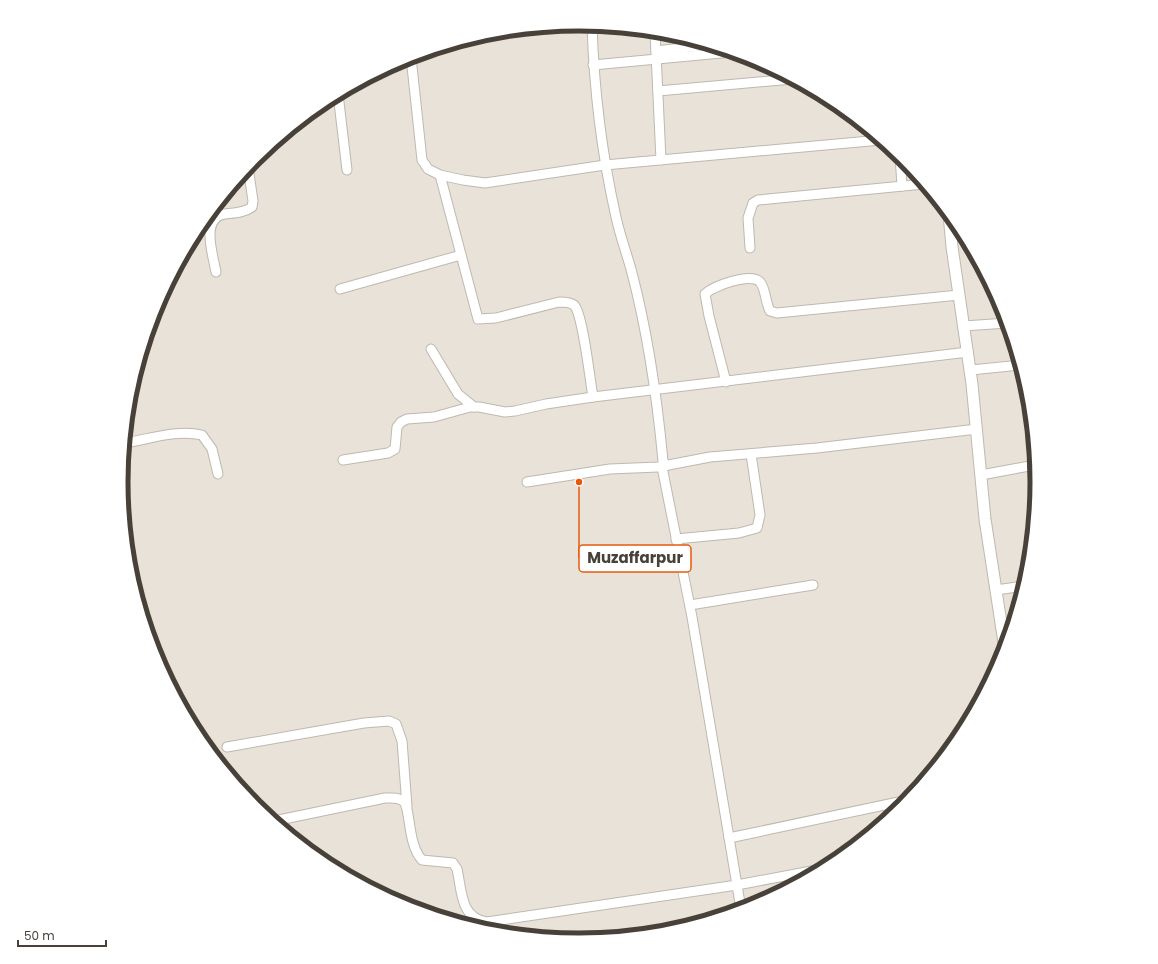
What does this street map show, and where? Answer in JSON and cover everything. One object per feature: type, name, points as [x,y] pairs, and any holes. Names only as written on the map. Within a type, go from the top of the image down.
[{"type":"street","points":[[592,31],[593,65],[605,165],[616,218],[637,297],[656,390],[663,461],[676,539],[690,605],[740,903]]},
{"type":"street","points":[[655,38],[661,160]]},
{"type":"street","points":[[593,65],[656,56],[699,47]]},
{"type":"street","points":[[656,56],[717,53]]},
{"type":"street","points":[[412,63],[422,160],[428,169],[440,175],[462,180],[485,183],[605,165],[873,141]]},
{"type":"street","points":[[658,91],[782,80]]},
{"type":"street","points":[[339,100],[347,170]]},
{"type":"street","points":[[901,166],[902,186]]},
{"type":"street","points":[[216,272],[210,230],[212,221],[217,216],[248,211],[252,207],[249,175]]},
{"type":"street","points":[[440,175],[478,319],[496,318],[559,302],[569,302],[574,305],[580,320],[593,397]]},
{"type":"street","points":[[750,248],[748,218],[752,203],[758,200],[918,185]]},
{"type":"street","points":[[950,226],[959,295],[971,370],[981,475],[1003,636]]},
{"type":"street","points":[[340,289],[461,255]]},
{"type":"street","points":[[726,382],[709,316],[705,294],[709,290],[722,285],[749,277],[757,279],[762,283],[767,305],[770,311],[777,313],[959,295]]},
{"type":"street","points":[[964,326],[1001,324]]},
{"type":"street","points":[[431,348],[458,394],[474,407]]},
{"type":"street","points":[[344,460],[388,453],[395,449],[397,427],[401,422],[407,419],[434,417],[474,407],[505,412],[593,397],[968,352]]},
{"type":"street","points":[[971,370],[1015,365]]},
{"type":"street","points":[[527,482],[610,469],[664,466],[710,457],[751,454],[977,429]]},
{"type":"street","points":[[130,442],[192,432],[202,435],[212,449],[218,474]]},
{"type":"street","points":[[676,539],[739,533],[757,528],[760,515],[751,454]]},
{"type":"street","points":[[981,475],[1029,466]]},
{"type":"street","points":[[690,605],[813,585]]},
{"type":"street","points":[[996,590],[1017,587]]},
{"type":"street","points":[[227,747],[364,723],[388,721],[396,724],[402,741],[410,834],[417,854],[422,860],[454,863],[457,869],[466,909],[473,920]]},
{"type":"street","points":[[281,820],[385,798],[396,798],[404,802],[407,806]]},
{"type":"street","points":[[729,838],[896,802]]},
{"type":"street","points":[[483,922],[737,885],[805,872]]},
{"type":"shaded area","points":[[579,31],[638,35],[696,46],[724,55],[752,65],[804,91],[854,124],[876,143],[898,163],[937,207],[970,256],[996,309],[1015,365],[1026,423],[1030,482],[1026,541],[1015,599],[1006,627],[996,655],[970,708],[937,757],[918,779],[898,801],[854,840],[804,873],[752,899],[696,918],[638,929],[608,932],[579,933],[520,929],[462,918],[434,909],[406,899],[353,873],[304,840],[282,821],[260,801],[221,757],[188,707],[162,655],[143,599],[132,541],[129,511],[128,482],[132,423],[143,365],[152,337],[162,309],[188,256],[221,207],[240,185],[260,163],[304,124],[354,91],[406,65],[462,46],[520,35],[550,32]]},
{"type":"place","name":"Muzaffarpur","points":[[579,482]]}]
